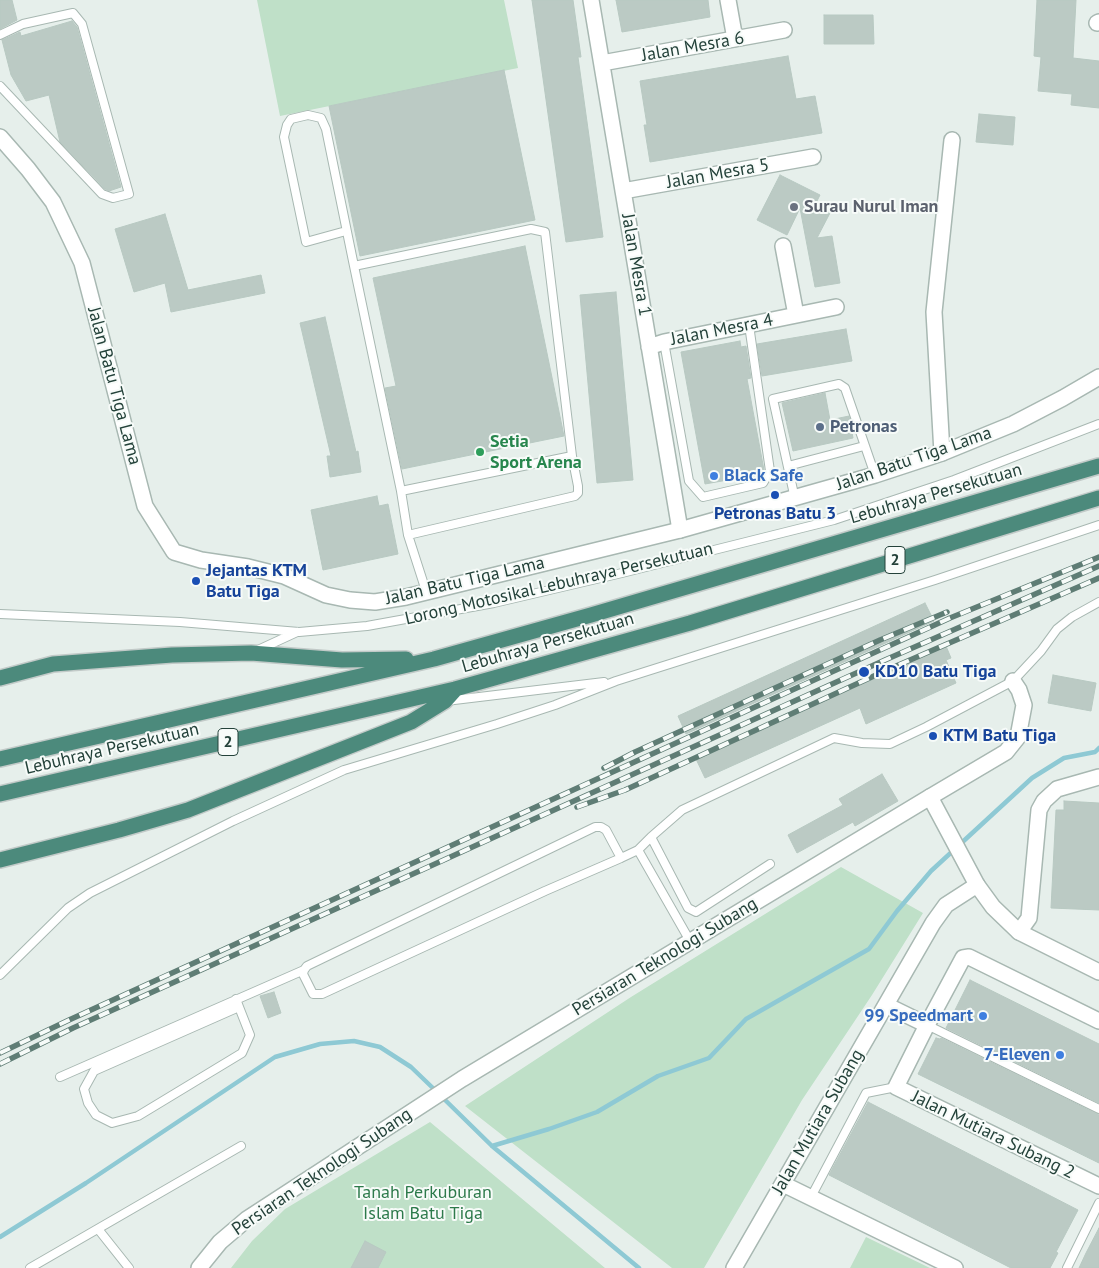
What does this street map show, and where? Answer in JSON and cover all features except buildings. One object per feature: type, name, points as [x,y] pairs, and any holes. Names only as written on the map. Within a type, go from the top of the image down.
[{"type":"highway","name":"Lebuhraya Persekutuan","points":[[0,759],[434,659],[1099,466]]},
{"type":"highway","name":"Lebuhraya Persekutuan","points":[[0,794],[455,690],[690,623],[1099,498]]},
{"type":"highway","points":[[0,670],[172,655],[251,653],[342,660],[434,659]]},
{"type":"highway","points":[[0,678],[53,664]]},
{"type":"highway","points":[[0,860],[119,830],[188,810],[411,722],[445,701],[455,690]]},
{"type":"street","name":"Jalan Mesra 1","points":[[591,0],[623,191],[656,344],[680,530]]},
{"type":"street","points":[[728,0],[735,39]]},
{"type":"street","name":"Jalan Mesra 6","points":[[602,63],[784,30]]},
{"type":"street","name":"Jalan Batu Tiga Lama","points":[[0,136],[53,202],[82,263],[145,506],[174,552],[201,560],[248,567],[284,576],[326,595],[350,600],[375,602],[406,597],[680,530],[795,499],[942,453],[1013,424],[1099,377]]},
{"type":"street","points":[[942,453],[934,312],[952,140]]},
{"type":"street","name":"Jalan Mesra 5","points":[[623,191],[813,157]]},
{"type":"street","name":"Jalan Mesra 4","points":[[783,246],[796,315]]},
{"type":"street","name":"Jalan Mesra 4","points":[[656,344],[836,307]]},
{"type":"street","name":"Persiaran Teknologi Subang","points":[[199,1268],[220,1242],[247,1219],[462,1079],[1006,752],[1018,737],[1024,705],[1019,690],[1013,681]]},
{"type":"street","points":[[1019,932],[1029,918],[1039,810],[1044,801],[1057,789],[1099,776]]},
{"type":"street","points":[[930,797],[977,885],[993,907],[1019,932],[1099,972]]},
{"type":"street","name":"Jalan Mutiara Subang","points":[[734,1268],[933,923],[946,905],[977,885]]},
{"type":"street","name":"Jalan Mutiara Subang 2","points":[[1099,1021],[969,957],[963,958],[896,1087],[1099,1186]]},
{"type":"street","points":[[886,1005],[927,1025]]},
{"type":"street","points":[[783,1184],[955,1268]]},
{"type":"lane","points":[[0,35],[23,24],[73,13],[82,24],[129,194],[113,198],[102,194],[0,86]]},
{"type":"lane","points":[[346,231],[306,242],[284,137],[287,125],[291,119],[308,115],[321,118],[326,129],[401,491],[408,535],[426,591]]},
{"type":"lane","points":[[354,266],[531,229],[545,232],[578,493],[575,496],[408,535]]},
{"type":"lane","points":[[656,344],[689,481],[703,497],[763,483],[770,471],[749,325]]},
{"type":"lane","points":[[795,499],[773,399],[839,384],[845,388],[875,475]]},
{"type":"lane","name":"Lorong Motosikal Lebuhraya Persekutuan","points":[[0,614],[180,622],[299,632],[367,626],[494,603],[824,522],[954,480],[1099,424]]},
{"type":"lane","points":[[788,466],[864,446]]},
{"type":"lane","points":[[401,491],[572,456]]},
{"type":"lane","points":[[0,975],[68,908],[90,892],[233,821],[344,770],[498,724],[556,705],[616,680],[935,580],[1099,525]]},
{"type":"lane","points":[[304,970],[303,974],[313,994],[322,994],[638,850],[651,836],[682,810],[834,738],[862,743],[890,744],[1013,681],[1041,651],[1057,629],[1072,617],[1099,602]]},
{"type":"lane","points":[[251,653],[299,632]]},
{"type":"lane","points":[[445,701],[616,680]]},
{"type":"lane","points":[[237,1003],[250,1035],[242,1053],[138,1116],[112,1123],[96,1116],[88,1103],[84,1089],[94,1071],[304,970],[307,966],[595,828],[601,827],[606,830],[621,858]]},
{"type":"lane","points":[[651,836],[688,908],[696,912],[770,864]]},
{"type":"lane","points":[[638,850],[690,941]]},
{"type":"lane","points":[[60,1076],[237,1003]]},
{"type":"lane","points":[[927,1025],[1099,1109]]},
{"type":"lane","points":[[810,1197],[866,1093],[896,1087]]},
{"type":"lane","points":[[30,1268],[241,1146]]},
{"type":"lane","points":[[1067,1268],[1099,1203]]},
{"type":"lane","points":[[98,1228],[129,1268]]},
{"type":"green space","points":[[257,0],[504,0],[518,68],[280,116]]},
{"type":"green space","points":[[841,867],[923,913],[872,995],[802,1100],[704,1268],[672,1268],[465,1106],[631,997]]},
{"type":"green space","name":"Tanah Perkuburan Islam Batu Tiga","points":[[430,1122],[605,1268],[231,1268],[252,1241],[285,1209]]},
{"type":"green space","points":[[866,1237],[930,1268],[850,1268]]},
{"type":"waterway","points":[[492,1146],[597,1112],[658,1076],[709,1058],[746,1019],[869,949],[897,911],[931,871],[1032,778],[1064,758],[1095,752],[1099,748]]},
{"type":"waterway","points":[[0,1237],[86,1183],[275,1057],[320,1044],[354,1041],[380,1047],[411,1067],[436,1091]]},
{"type":"waterway","points":[[442,1097],[492,1146],[639,1268]]},
{"type":"railway","points":[[0,1053],[950,618],[1099,557]]},
{"type":"railway","points":[[0,1064],[73,1028],[885,660],[1099,566]]},
{"type":"railway","points":[[577,807],[625,790],[887,670],[1099,578]]},
{"type":"railway","points":[[604,768],[880,640],[947,612]]},
{"type":"place","name":"Surau Nurul Iman","points":[[794,207]]},
{"type":"place","name":"Petronas","points":[[820,427]]},
{"type":"place","name":"Setia Sport Arena","points":[[480,452]]},
{"type":"place","name":"Black Safe","points":[[714,476]]},
{"type":"place","name":"Petronas Batu 3","points":[[775,495]]},
{"type":"place","name":"Jejantas KTM Batu Tiga","points":[[196,581]]},
{"type":"place","name":"KD10 Batu Tiga","points":[[864,672]]},
{"type":"place","name":"KTM Batu Tiga","points":[[933,736]]},
{"type":"place","name":"99 Speedmart","points":[[983,1016]]},
{"type":"place","name":"7-Eleven","points":[[1060,1055]]}]
